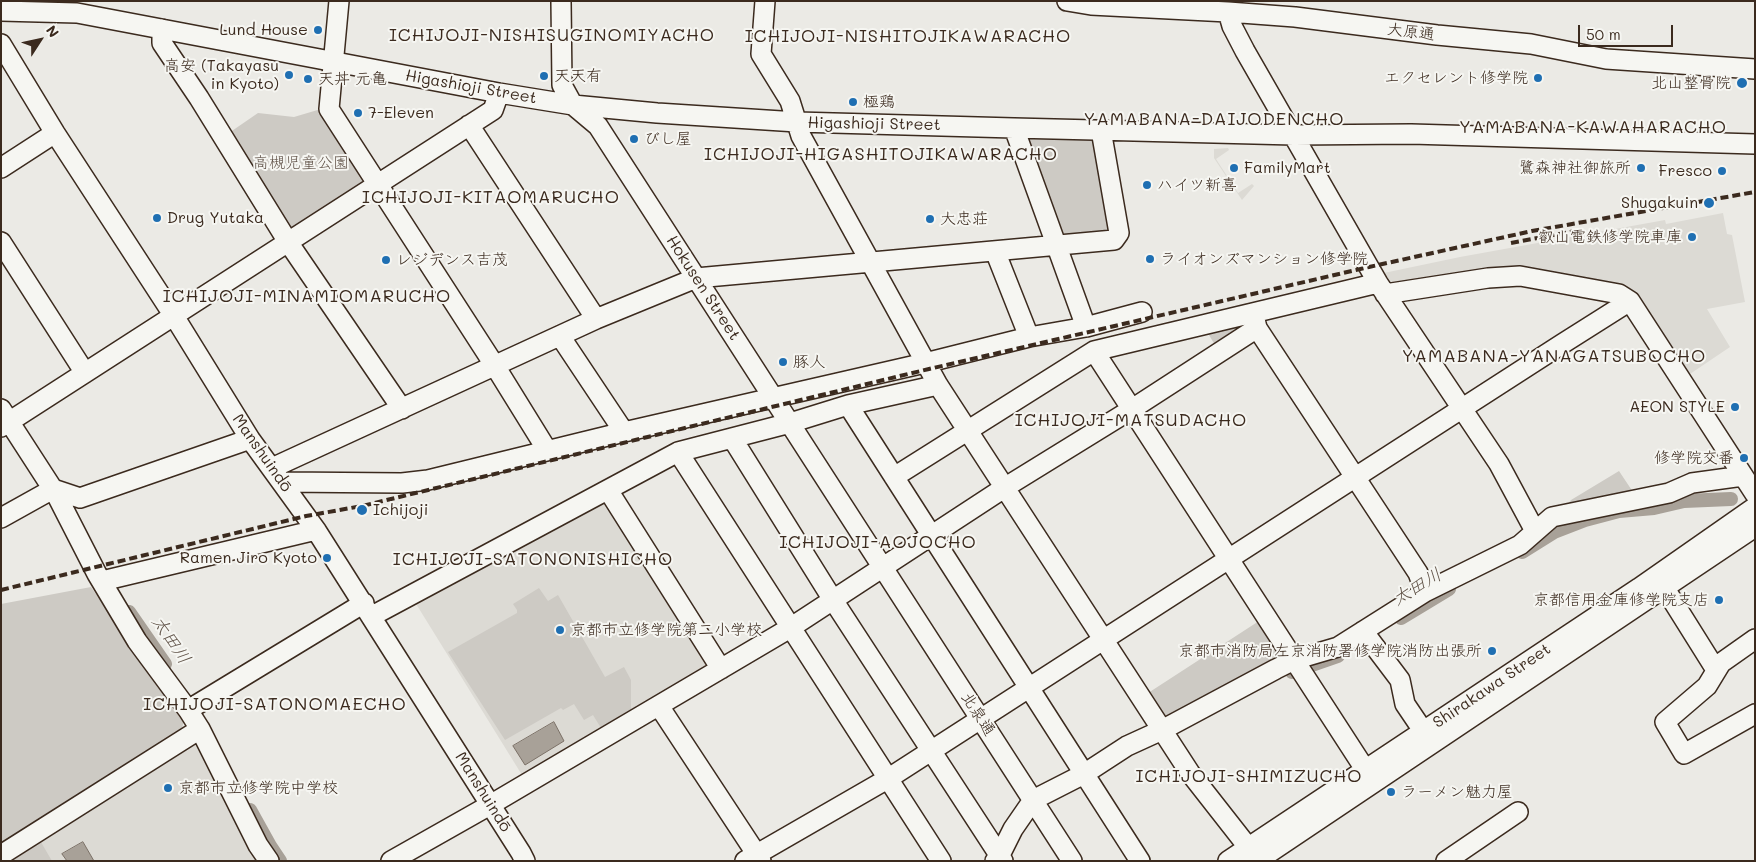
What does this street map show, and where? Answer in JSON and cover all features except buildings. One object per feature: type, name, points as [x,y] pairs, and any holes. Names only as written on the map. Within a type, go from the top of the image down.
[{"type":"street","points":[[339,1],[329,109],[547,450]]},
{"type":"street","name":"Hokusen Street","points":[[561,1],[562,85],[573,105],[598,126],[884,568]]},
{"type":"street","points":[[765,1],[761,54],[790,101],[801,136],[925,363],[967,431],[1190,774],[1256,857]]},
{"type":"street","name":"大原通","points":[[1067,1],[1091,5],[1295,17],[1437,35],[1531,44],[1606,59],[1755,69]]},
{"type":"street","name":"Higashioji Street","points":[[1,11],[77,13],[499,94],[573,105],[797,122],[1294,135],[1411,134],[1755,144]]},
{"type":"street","points":[[1228,12],[1232,26],[1381,289],[1499,464],[1535,530]]},
{"type":"street","points":[[162,29],[162,43],[288,242],[402,409]]},
{"type":"street","name":"Manshuindō","points":[[1,44],[55,133],[174,316],[250,439],[316,530],[368,610],[521,853],[524,861]]},
{"type":"street","points":[[269,861],[258,845],[200,730],[191,708],[138,641],[108,580],[57,497],[4,419],[85,373],[493,110],[499,94]]},
{"type":"street","points":[[469,125],[596,320]]},
{"type":"street","points":[[1014,128],[1086,327]]},
{"type":"street","points":[[277,475],[402,409],[560,336],[696,278],[1114,240],[1119,233],[1101,130]]},
{"type":"street","points":[[1,168],[55,133]]},
{"type":"street","points":[[1,242],[85,373]]},
{"type":"street","points":[[995,251],[1029,337]]},
{"type":"street","points":[[894,477],[1094,351],[1256,321],[1381,289],[1520,276],[1619,294],[1630,302],[1755,494]]},
{"type":"street","points":[[659,706],[754,859],[889,778],[1462,408],[1630,302]]},
{"type":"street","points":[[277,475],[402,483],[428,480],[547,450],[774,399],[1029,337],[1086,327],[1142,312]]},
{"type":"street","points":[[391,861],[490,806],[790,628],[1004,488],[1132,409],[1256,321]]},
{"type":"street","points":[[1256,321],[1418,573],[1425,592]]},
{"type":"street","points":[[560,336],[624,432]]},
{"type":"street","points":[[1094,351],[1369,776]]},
{"type":"street","points":[[191,708],[368,610],[608,490],[678,452],[790,423],[848,405],[938,385]]},
{"type":"street","points":[[848,405],[1140,861]]},
{"type":"street","points":[[732,438],[833,600],[1000,859]]},
{"type":"street","points":[[1,518],[57,497],[80,498],[250,439]]},
{"type":"street","points":[[678,452],[941,861]]},
{"type":"street","points":[[1000,859],[1012,829],[1037,806],[1127,746],[1165,735],[1232,692],[1294,660],[1338,647],[1425,592],[1520,545],[1552,517],[1670,493],[1692,483],[1743,476]]},
{"type":"street","points":[[608,490],[720,669]]},
{"type":"street","name":"Shirakawa Street","points":[[1427,738],[1755,507]]},
{"type":"street","name":"Shirakawa Street","points":[[1228,861],[1256,857],[1369,776],[1755,527]]},
{"type":"street","points":[[108,580],[316,530]]},
{"type":"street","name":"北泉通","points":[[884,568],[1072,861]]},
{"type":"street","points":[[1664,587],[1716,670]]},
{"type":"street","points":[[1363,631],[1400,680],[1404,704],[1427,738]]},
{"type":"street","points":[[1755,639],[1721,663],[1707,686],[1665,722],[1684,754],[1755,714]]},
{"type":"street","points":[[1,855],[200,730]]},
{"type":"street","points":[[1446,861],[1518,812]]},
{"type":"shaded area","points":[[1228,148],[1229,150],[1216,159],[1238,193],[1252,184],[1254,186],[1242,200],[1214,158],[1214,149]]},
{"type":"shaded area","name":"叡山電鉄修学院車庫","points":[[1723,213],[1727,234],[1732,235],[1745,302],[1707,309],[1730,347],[1687,376],[1632,296],[1511,271],[1391,286],[1379,274],[1460,257],[1665,220],[1666,224]]},
{"type":"shaded area","name":"京都市立修学院第二小学校","points":[[600,502],[608,507],[707,661],[706,668],[522,775],[413,599]]},
{"type":"shaded area","points":[[554,722],[564,741],[525,765],[513,746]]},
{"type":"shaded area","name":"京都市立修学院中学校","points":[[196,740],[264,861],[1,861]]},
{"type":"shaded area","points":[[83,842],[94,861],[67,861],[62,854]]},
{"type":"green space","name":"高槻児童公園","points":[[321,109],[368,182],[295,229],[285,227],[226,135],[258,113],[294,117]]},
{"type":"green space","points":[[1027,135],[1094,136],[1114,226],[1109,233],[1064,238],[1055,231],[1023,140]]},
{"type":"green space","points":[[1237,323],[1240,328],[1215,345],[1206,330]]},
{"type":"green space","points":[[1619,471],[1633,492],[1566,506],[1571,500]]},
{"type":"green space","points":[[91,587],[184,720],[181,733],[1,846],[1,604]]},
{"type":"green space","points":[[539,588],[548,601],[558,595],[605,677],[624,667],[631,680],[631,709],[601,728],[593,715],[584,720],[574,704],[563,710],[561,708],[505,740],[448,652],[517,613],[513,604]]},
{"type":"green space","points":[[1259,621],[1285,661],[1164,724],[1145,695]]},
{"type":"green space","points":[[38,837],[52,861],[1,861]]},
{"type":"waterway","name":"太田川","points":[[1522,552],[1554,532],[1585,520],[1619,511],[1654,508],[1684,501],[1731,499]]},
{"type":"waterway","name":"太田川","points":[[1401,618],[1449,589]]},
{"type":"waterway","name":"太田川","points":[[129,612],[165,664]]},
{"type":"waterway","name":"太田川","points":[[1292,672],[1338,656]]},
{"type":"waterway","name":"太田川","points":[[250,810],[280,861]]},
{"type":"railway","points":[[1,590],[306,516],[362,506],[929,369],[1369,267],[1532,231],[1755,192]]},
{"type":"railway","points":[[1511,243],[1575,231]]},
{"type":"place","name":"Lund House","points":[[318,30]]},
{"type":"place","name":"高安 (Takayasu in Kyoto)","points":[[289,75]]},
{"type":"place","name":"天天有","points":[[544,76]]},
{"type":"place","name":"エクセレント修学院","points":[[1538,78]]},
{"type":"place","name":"天丼 元亀","points":[[308,79]]},
{"type":"place","name":"北山整骨院","points":[[1742,83]]},
{"type":"place","name":"極鶏","points":[[853,102]]},
{"type":"place","name":"7-Eleven","points":[[358,113]]},
{"type":"place","name":"びし屋","points":[[634,139]]},
{"type":"place","name":"FamilyMart","points":[[1234,168]]},
{"type":"place","name":"鷺森神社御旅所","points":[[1641,168]]},
{"type":"place","name":"Fresco","points":[[1722,171]]},
{"type":"place","name":"ハイツ新喜","points":[[1147,185]]},
{"type":"place","name":"Shugakuin","points":[[1709,203]]},
{"type":"place","name":"Drug Yutaka","points":[[157,218]]},
{"type":"place","name":"大忠荘","points":[[930,219]]},
{"type":"place","name":"叡山電鉄修学院車庫","points":[[1692,237]]},
{"type":"place","name":"ライオンズマンション修学院","points":[[1150,259]]},
{"type":"place","name":"レジデンス吉茂","points":[[386,260]]},
{"type":"place","name":"豚人","points":[[783,362]]},
{"type":"place","name":"AEON STYLE","points":[[1735,407]]},
{"type":"place","name":"修学院交番","points":[[1744,458]]},
{"type":"place","name":"Ichijoji","points":[[362,510]]},
{"type":"place","name":"Ramen Jiro Kyoto","points":[[327,558]]},
{"type":"place","name":"京都信用金庫修学院支店","points":[[1719,600]]},
{"type":"place","name":"京都市立修学院第二小学校","points":[[560,630]]},
{"type":"place","name":"京都市消防局左京消防署修学院消防出張所","points":[[1492,651]]},
{"type":"place","name":"京都市立修学院中学校","points":[[168,788]]},
{"type":"place","name":"ラーメン魅力屋","points":[[1391,792]]},
{"type":"district","name":"ICHIJOJI-NISHISUGINOMIYACHO","points":[[552,35]]},
{"type":"district","name":"ICHIJOJI-NISHITOJIKAWARACHO","points":[[908,36]]},
{"type":"district","name":"YAMABANA-DAIJODENCHO","points":[[1214,119]]},
{"type":"district","name":"YAMABANA-KAWAHARACHO","points":[[1593,127]]},
{"type":"district","name":"ICHIJOJI-HIGASHITOJIKAWARACHO","points":[[881,154]]},
{"type":"district","name":"ICHIJOJI-KITAOMARUCHO","points":[[491,197]]},
{"type":"district","name":"ICHIJOJI-MINAMIOMARUCHO","points":[[307,296]]},
{"type":"district","name":"YAMABANA-YANAGATSUBOCHO","points":[[1554,356]]},
{"type":"district","name":"ICHIJOJI-MATSUDACHO","points":[[1131,420]]},
{"type":"district","name":"ICHIJOJI-AOJOCHO","points":[[878,542]]},
{"type":"district","name":"ICHIJOJI-SATONONISHICHO","points":[[533,559]]},
{"type":"district","name":"ICHIJOJI-SATONOMAECHO","points":[[275,704]]},
{"type":"district","name":"ICHIJOJI-SHIMIZUCHO","points":[[1249,776]]}]
